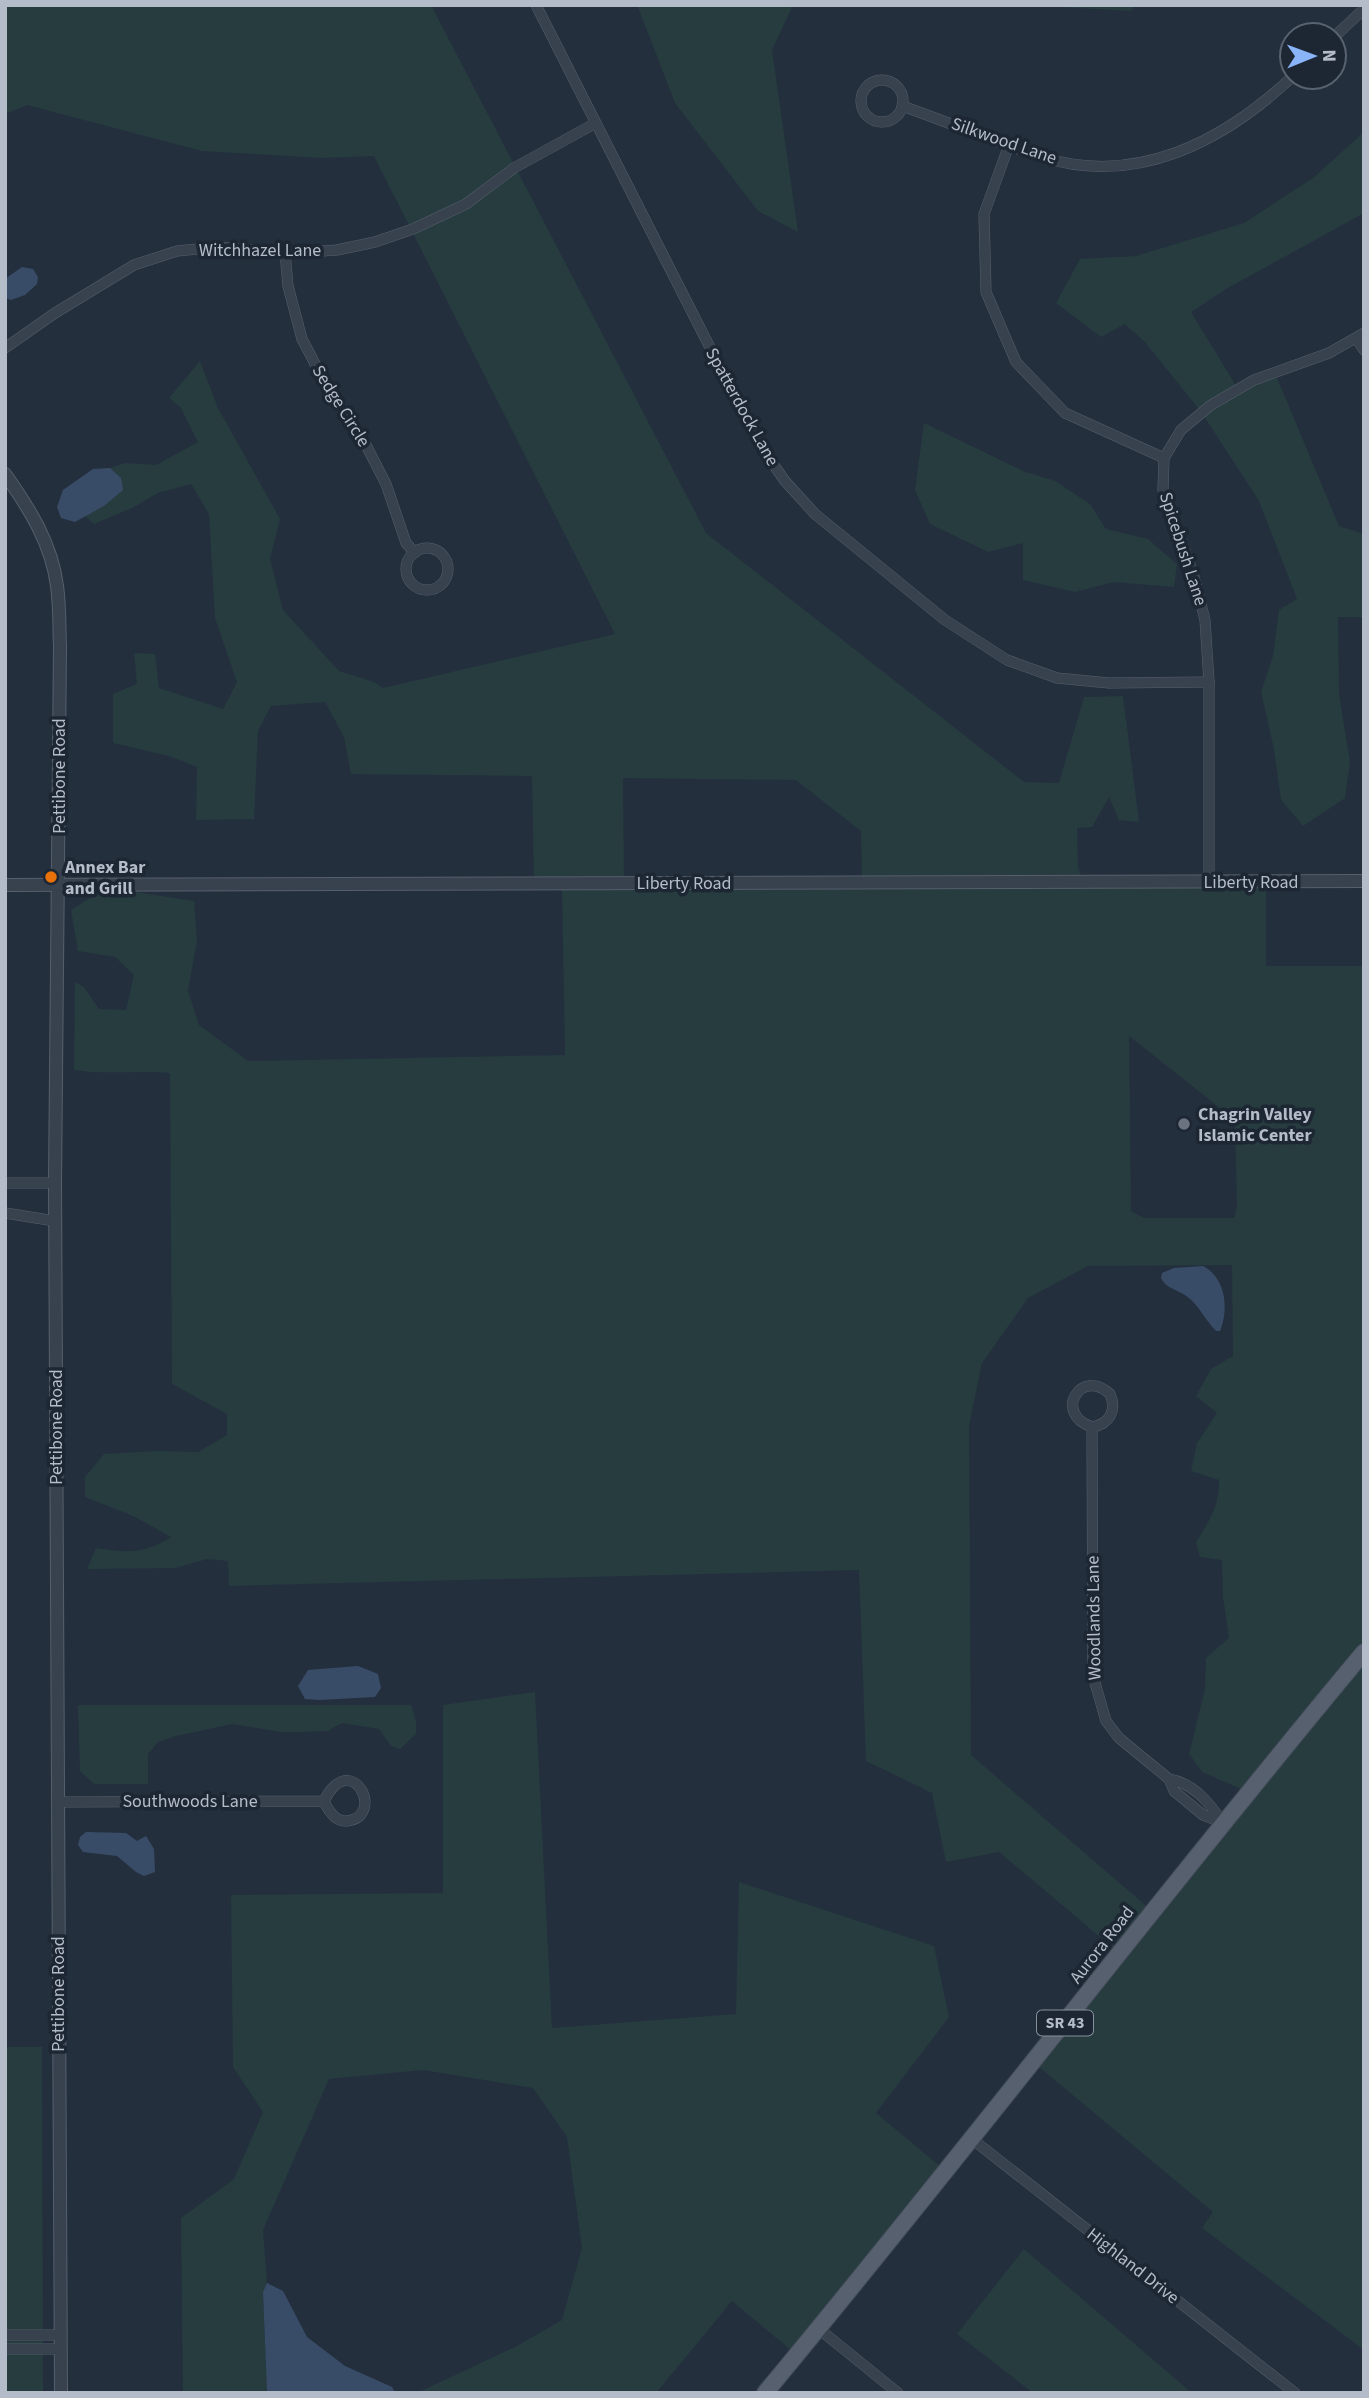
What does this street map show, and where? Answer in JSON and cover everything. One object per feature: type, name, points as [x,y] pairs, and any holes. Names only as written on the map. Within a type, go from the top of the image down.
[{"type":"main road","name":"Aurora Road","points":[[765,2393],[972,2139],[1223,1822],[1364,1653]]},
{"type":"street","name":"Spatterdock Lane","points":[[536,5],[594,124],[759,444],[785,481],[815,514],[945,620],[1007,660],[1058,678],[1109,683],[1209,682]]},
{"type":"street","points":[[1348,23],[1363,9],[1358,5]]},
{"type":"street","points":[[883,80],[890,81],[899,89],[902,106],[896,116],[881,122],[869,117],[860,102],[863,91],[872,82],[883,80]]},
{"type":"street","name":"Silkwood Lane","points":[[902,106],[1043,158],[1085,166],[1136,166],[1202,143],[1235,123],[1278,88]]},
{"type":"street","name":"Witchhazel Lane","points":[[5,348],[55,313],[134,265],[177,251],[217,247],[285,252],[337,250],[375,242],[413,229],[466,204],[514,168],[594,124]]},
{"type":"street","points":[[1009,145],[984,214],[986,292],[1016,362],[1065,412],[1164,458],[1181,430],[1211,405],[1254,380],[1329,353],[1360,335],[1364,351]]},
{"type":"street","name":"Sedge Circle","points":[[285,252],[288,286],[302,339],[318,371],[367,447],[389,493],[406,543],[415,553]]},
{"type":"street","name":"Spicebush Lane","points":[[1164,458],[1163,490],[1193,573],[1205,620],[1209,682],[1209,882]]},
{"type":"street","name":"Pettibone Road","points":[[5,474],[41,532],[57,586],[60,646],[55,1221],[61,2393]]},
{"type":"street","points":[[429,548],[443,555],[448,565],[442,584],[427,590],[415,586],[406,570],[409,559],[415,553],[429,548]]},
{"type":"street","name":"Liberty Road","points":[[5,885],[1364,881]]},
{"type":"street","points":[[5,1183],[55,1183]]},
{"type":"street","points":[[5,1213],[55,1221]]},
{"type":"street","points":[[1095,1385],[1111,1394],[1113,1410],[1108,1420],[1092,1427],[1075,1417],[1072,1406],[1074,1396],[1084,1387],[1095,1385]]},
{"type":"street","name":"Woodlands Lane","points":[[1092,1427],[1093,1676],[1105,1721],[1119,1738],[1168,1779],[1174,1791],[1203,1815],[1223,1822]]},
{"type":"street","points":[[344,1780],[355,1782],[362,1790],[366,1803],[357,1817],[345,1821],[336,1818],[324,1801],[331,1787],[344,1780]]},
{"type":"street","name":"Southwoods Lane","points":[[57,1802],[324,1801]]},
{"type":"street","name":"Highland Drive","points":[[972,2139],[1295,2393]]},
{"type":"street","points":[[818,2329],[898,2393]]},
{"type":"street","points":[[5,2335],[60,2342]]},
{"type":"street","points":[[5,2350],[60,2342]]},
{"type":"green space","points":[[5,5],[431,5],[706,533],[1024,782],[1059,783],[1084,697],[1123,696],[1139,822],[1119,820],[1109,797],[1092,827],[1077,828],[1078,867],[1083,882],[1266,882],[1266,966],[1364,966],[1364,2350],[1202,2228],[1213,2212],[1033,2062],[1119,1953],[999,1852],[946,1862],[932,1793],[866,1761],[859,1570],[229,1586],[228,1561],[207,1559],[175,1568],[87,1569],[96,1548],[135,1551],[152,1547],[171,1537],[133,1516],[85,1497],[85,1477],[104,1454],[198,1452],[227,1435],[227,1414],[172,1384],[170,1073],[74,1070],[75,982],[84,987],[99,1009],[126,1010],[134,975],[115,957],[78,951],[71,910],[98,893],[123,890],[194,901],[197,940],[188,991],[199,1025],[248,1061],[565,1055],[562,884],[534,883],[532,776],[351,774],[344,737],[325,702],[271,706],[258,731],[254,819],[196,820],[197,767],[169,756],[113,743],[113,694],[137,684],[134,653],[155,654],[159,688],[223,709],[237,682],[215,618],[209,514],[191,484],[158,493],[132,508],[94,524],[85,516],[104,506],[121,478],[110,468],[125,463],[156,465],[198,442],[181,408],[169,398],[200,361],[218,408],[280,519],[270,559],[283,610],[339,671],[374,682],[383,688],[615,634],[374,156],[322,158],[202,151],[27,105],[5,114]],"holes":[[[623,778],[796,780],[861,831],[862,882],[624,883]],[[1129,1036],[1235,1120],[1237,1207],[1234,1218],[1144,1218],[1131,1211]],[[1232,1265],[1233,1356],[1211,1369],[1196,1396],[1217,1413],[1197,1443],[1191,1471],[1219,1480],[1216,1505],[1196,1542],[1200,1557],[1222,1560],[1223,1597],[1229,1638],[1206,1658],[1205,1689],[1189,1754],[1202,1772],[1241,1789],[1152,1911],[971,1755],[969,1426],[982,1363],[1028,1298],[1088,1266]]]},
{"type":"green space","points":[[793,5],[772,50],[798,232],[758,211],[675,103],[638,7]]},
{"type":"green space","points":[[1024,5],[1136,5],[1131,11]]},
{"type":"green space","points":[[1364,132],[1364,213],[1226,289],[1191,312],[1238,389],[1275,373],[1339,526],[1364,534],[1364,617],[1338,617],[1339,694],[1350,762],[1345,798],[1303,826],[1281,800],[1274,749],[1261,692],[1273,656],[1279,610],[1297,599],[1259,501],[1202,413],[1145,342],[1125,324],[1101,337],[1056,303],[1080,259],[1136,256],[1244,223],[1313,178]]},
{"type":"green space","points":[[924,423],[1023,471],[1055,481],[1090,504],[1106,529],[1148,539],[1177,564],[1174,587],[1114,582],[1075,592],[1023,580],[1023,543],[988,552],[930,524],[915,490]]},
{"type":"green space","points":[[535,1692],[552,2028],[736,2014],[739,1882],[934,1946],[949,2017],[876,2113],[946,2171],[797,2355],[732,2301],[656,2393],[417,2393],[517,2346],[562,2320],[582,2248],[567,2137],[533,2088],[423,2070],[329,2079],[263,2230],[267,2283],[263,2292],[267,2393],[183,2393],[181,2218],[234,2179],[263,2112],[233,2067],[231,1895],[443,1893],[443,1705]]},
{"type":"green space","points":[[78,1705],[411,1705],[416,1721],[416,1734],[400,1749],[391,1746],[379,1729],[342,1723],[328,1731],[302,1732],[281,1732],[232,1724],[158,1742],[148,1754],[148,1784],[94,1784],[80,1771]]},
{"type":"green space","points":[[5,2047],[42,2047],[43,2393],[5,2393]]},
{"type":"green space","points":[[1024,2249],[1192,2393],[1033,2393],[957,2334]]},
{"type":"water","points":[[22,267],[33,269],[38,277],[37,284],[25,295],[11,300],[5,298],[5,279]]},
{"type":"water","points":[[110,468],[121,478],[123,490],[104,506],[75,522],[61,518],[57,507],[63,490],[93,469]]},
{"type":"water","points":[[1203,1266],[1217,1278],[1224,1295],[1220,1331],[1216,1331],[1190,1298],[1168,1286],[1161,1278],[1162,1273],[1174,1268]]},
{"type":"water","points":[[358,1666],[378,1674],[381,1688],[375,1697],[305,1699],[298,1686],[308,1670]]},
{"type":"water","points":[[86,1832],[126,1833],[137,1841],[146,1836],[154,1849],[155,1872],[144,1876],[117,1856],[83,1852],[78,1845],[80,1837]]},
{"type":"water","points":[[267,2283],[283,2291],[307,2337],[345,2366],[392,2387],[395,2393],[267,2393],[263,2292]]},
{"type":"place","name":"Annex Bar and Grill","points":[[51,877]]},
{"type":"place","name":"Chagrin Valley Islamic Center","points":[[1184,1124]]}]
